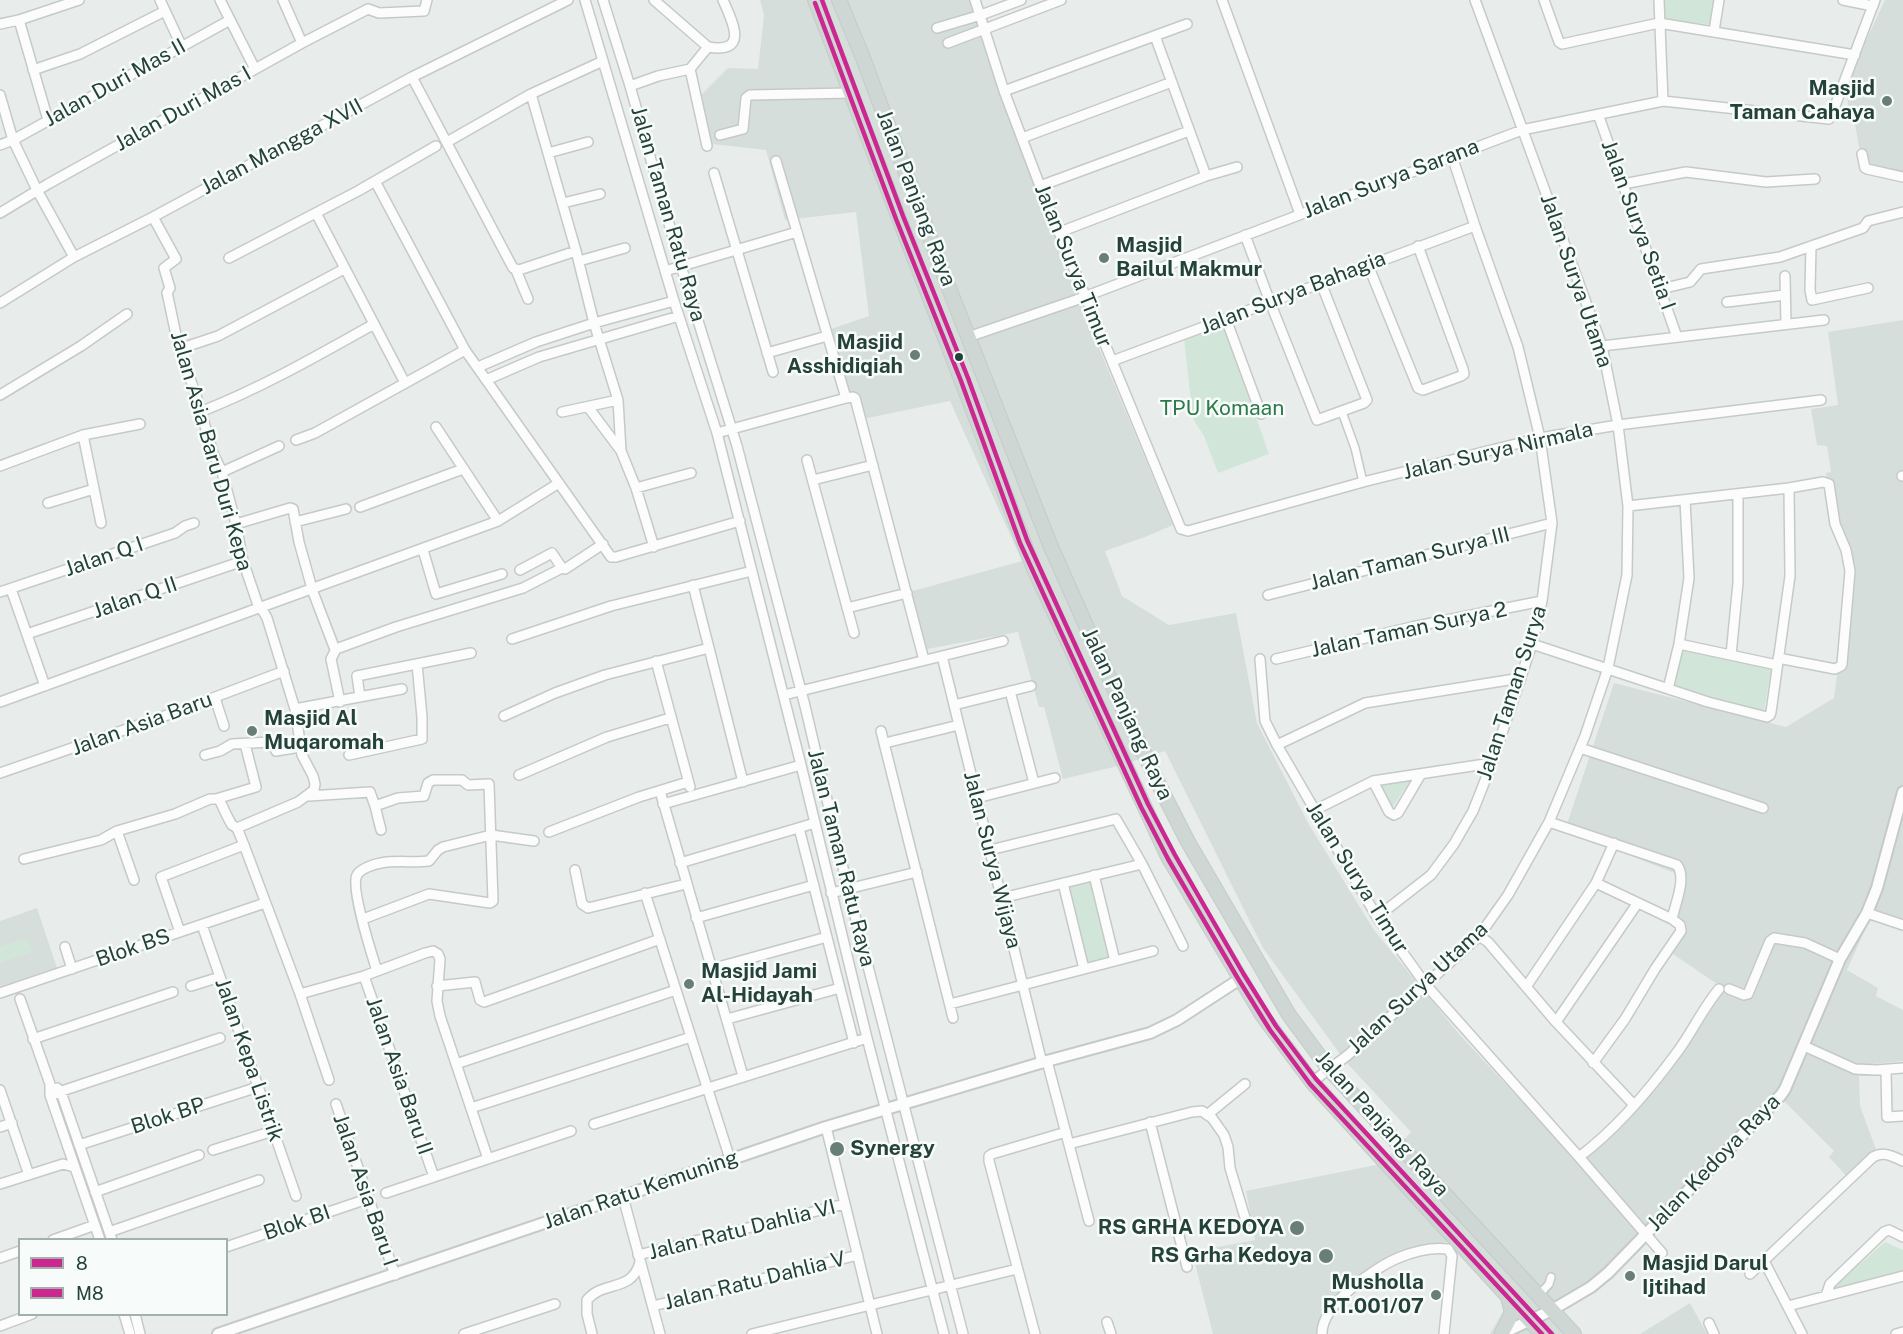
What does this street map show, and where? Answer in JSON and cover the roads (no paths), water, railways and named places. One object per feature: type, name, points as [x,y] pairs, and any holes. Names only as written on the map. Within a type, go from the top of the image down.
[{"type":"main road","name":"Jalan Panjang Raya","points":[[815,0],[1034,569],[1168,857],[1275,1035],[1312,1082],[1534,1327]]},
{"type":"main road","name":"Jalan Panjang Raya","points":[[839,0],[1051,547],[1155,777],[1188,842],[1289,1015],[1329,1069],[1574,1334]]},
{"type":"main road","points":[[1069,644],[1084,645],[1090,636]]},
{"type":"main road","points":[[1081,668],[1093,660],[1102,661]]},
{"type":"main road","points":[[1501,1334],[1512,1313],[1507,1295]]},
{"type":"street","points":[[0,24],[79,0]]},
{"type":"street","points":[[160,0],[182,47]]},
{"type":"street","points":[[220,0],[255,69]]},
{"type":"street","points":[[283,0],[302,43]]},
{"type":"street","points":[[368,5],[379,13],[424,11],[427,0]]},
{"type":"street","name":"Jalan Mangga XVII","points":[[0,303],[74,257],[412,77],[568,0]]},
{"type":"street","name":"Jalan Taman Ratu Raya","points":[[585,0],[667,270],[674,301],[724,431],[740,521],[752,571],[792,693],[801,765],[867,1038],[894,1106],[942,1288],[944,1334]]},
{"type":"street","name":"Jalan Taman Ratu Raya","points":[[603,0],[630,86],[680,266],[846,889],[894,1106],[942,1288],[963,1334]]},
{"type":"street","points":[[654,0],[708,47],[723,47],[734,40],[736,33],[723,0]]},
{"type":"street","name":"Jalan Surya Timur","points":[[975,0],[1040,186],[1181,529]]},
{"type":"street","points":[[937,28],[1021,0]]},
{"type":"street","points":[[948,43],[1061,0]]},
{"type":"street","points":[[1222,0],[1300,214]]},
{"type":"street","name":"Jalan Surya Utama","points":[[1312,1082],[1348,1055],[1479,936],[1508,896],[1549,822],[1580,748],[1608,668],[1627,576],[1628,506],[1618,425],[1602,346],[1475,0]]},
{"type":"street","points":[[1544,0],[1559,42],[1562,44],[1659,23],[1856,55],[1874,3],[1843,0]]},
{"type":"street","points":[[1659,0],[1663,101]]},
{"type":"street","points":[[1714,31],[1719,0]]},
{"type":"street","name":"Jalan Duri Mas I","points":[[0,213],[37,190],[368,5]]},
{"type":"street","points":[[33,70],[80,54],[165,11]]},
{"type":"street","points":[[19,20],[48,120]]},
{"type":"street","name":"Jalan Duri Mas II","points":[[0,145],[13,140],[230,20]]},
{"type":"street","points":[[1005,91],[1187,24]]},
{"type":"street","points":[[1155,36],[1206,176]]},
{"type":"street","points":[[630,86],[658,76],[690,69],[708,47]]},
{"type":"street","name":"Jalan Surya Sarana","points":[[969,337],[1085,296],[1522,130],[1663,101],[1829,119],[1856,55]]},
{"type":"street","points":[[447,142],[531,94],[603,61]]},
{"type":"street","points":[[690,69],[707,146]]},
{"type":"street","points":[[412,77],[516,270],[528,299]]},
{"type":"street","points":[[1022,138],[1172,82]]},
{"type":"street","points":[[720,135],[743,129],[746,98],[750,95],[851,93]]},
{"type":"street","points":[[531,94],[578,256],[594,323],[618,400],[621,451]]},
{"type":"street","points":[[0,95],[13,140],[37,190],[74,257]]},
{"type":"street","name":"Jalan Surya Setia I","points":[[1598,114],[1677,337]]},
{"type":"street","points":[[1040,186],[1189,131]]},
{"type":"street","points":[[548,153],[588,142]]},
{"type":"street","points":[[230,258],[436,146]]},
{"type":"street","points":[[1862,154],[1867,170],[1903,177]]},
{"type":"street","name":"Jalan Taman Surya","points":[[1377,917],[1431,875],[1454,844],[1473,811],[1492,763],[1532,644],[1542,601],[1552,522],[1540,438],[1518,347],[1452,156]]},
{"type":"street","points":[[776,160],[846,398]]},
{"type":"street","points":[[1060,232],[1206,176],[1237,167]]},
{"type":"street","points":[[1623,184],[1686,172],[1766,182],[1815,179]]},
{"type":"street","points":[[714,173],[773,372]]},
{"type":"street","points":[[375,181],[465,350],[613,558],[740,521]]},
{"type":"street","points":[[562,203],[600,194]]},
{"type":"street","points":[[316,213],[405,383]]},
{"type":"street","points":[[1661,289],[1690,282],[1701,269],[1772,259],[1863,228],[1869,222],[1903,213]]},
{"type":"street","name":"Jalan Asia Baru Duri Kepa","points":[[153,216],[176,260],[165,268],[170,288],[167,293],[179,350],[195,392],[213,453],[222,472],[243,561],[259,608],[267,618],[284,671],[295,709],[302,756],[315,784],[309,796]]},
{"type":"street","name":"Jalan Surya Bahagia","points":[[1112,362],[1475,226]]},
{"type":"street","points":[[667,270],[797,232]]},
{"type":"street","points":[[1245,235],[1317,420],[1364,404],[1367,400],[1321,283]]},
{"type":"street","points":[[1368,265],[1418,388],[1423,390],[1461,376],[1464,374],[1463,369],[1418,246]]},
{"type":"street","points":[[1811,246],[1810,290],[1812,300],[1868,288]]},
{"type":"street","points":[[516,270],[625,248]]},
{"type":"street","points":[[179,350],[226,332],[344,269]]},
{"type":"street","points":[[1785,276],[1786,324]]},
{"type":"street","points":[[1727,302],[1785,295]]},
{"type":"street","name":"Jalan Taman Ratu Raya","points":[[478,367],[536,342],[674,301]]},
{"type":"street","points":[[0,395],[127,315]]},
{"type":"street","name":"Jalan Taman Ratu Raya","points":[[486,380],[539,357],[679,316]]},
{"type":"street","points":[[1226,319],[1261,414]]},
{"type":"street","points":[[1602,346],[1824,320]]},
{"type":"street","points":[[200,412],[282,375],[374,324]]},
{"type":"street","points":[[767,353],[827,336]]},
{"type":"street","points":[[296,440],[315,433],[465,350]]},
{"type":"street","points":[[724,431],[846,398],[853,397],[856,400],[924,660]]},
{"type":"street","points":[[562,412],[618,400]]},
{"type":"street","name":"Jalan Surya Nirmala","points":[[1181,529],[1188,531],[1363,482],[1540,438],[1618,425],[1821,400]]},
{"type":"street","points":[[588,407],[621,451],[636,488],[654,547]]},
{"type":"street","points":[[1342,412],[1363,482]]},
{"type":"street","points":[[0,466],[82,435],[140,424]]},
{"type":"street","points":[[436,427],[498,521]]},
{"type":"street","points":[[82,435],[101,523]]},
{"type":"street","points":[[222,472],[279,446]]},
{"type":"street","points":[[807,460],[854,633]]},
{"type":"street","points":[[813,480],[873,465]]},
{"type":"street","points":[[360,507],[463,469]]},
{"type":"street","points":[[636,488],[691,473]]},
{"type":"street","points":[[0,702],[498,521],[559,483]]},
{"type":"street","points":[[1628,506],[1826,483],[1830,487],[1835,524],[1846,550],[1850,571],[1842,664],[1839,668],[1731,655],[1679,644]]},
{"type":"street","points":[[1532,644],[1708,702],[1767,717],[1771,712],[1790,576],[1789,488]]},
{"type":"street","points":[[48,503],[94,489]]},
{"type":"street","points":[[1731,655],[1738,584],[1738,494]]},
{"type":"street","points":[[1668,689],[1679,644],[1689,579],[1685,500]]},
{"type":"street","points":[[236,524],[290,508],[294,510],[312,588],[336,649]]},
{"type":"street","points":[[296,522],[346,509]]},
{"type":"street","name":"Jalan Taman Surya III","points":[[1268,596],[1552,522]]},
{"type":"street","name":"Jalan Q I","points":[[5,590],[175,533],[194,523]]},
{"type":"street","points":[[340,702],[331,659],[336,649],[396,627],[523,588],[566,568],[603,544]]},
{"type":"street","points":[[423,550],[436,594],[502,574]]},
{"type":"street","points":[[520,570],[552,553],[562,568]]},
{"type":"street","name":"Jalan Q II","points":[[27,634],[243,561]]},
{"type":"street","points":[[512,639],[611,606],[752,571]]},
{"type":"street","points":[[0,579],[27,634],[45,686]]},
{"type":"street","points":[[693,585],[743,782]]},
{"type":"street","points":[[848,608],[907,593]]},
{"type":"street","name":"Jalan Taman Surya 2","points":[[1276,659],[1412,627],[1542,601]]},
{"type":"street","points":[[792,693],[1004,641]]},
{"type":"street","points":[[504,716],[585,682],[709,648]]},
{"type":"street","points":[[360,697],[357,676],[471,653]]},
{"type":"street","name":"Jalan Surya Wijaya","points":[[942,656],[1023,985],[1066,1132],[1089,1221]]},
{"type":"street","name":"Jalan Surya Timur","points":[[1260,659],[1265,721],[1377,917],[1426,985],[1662,1253]]},
{"type":"street","points":[[656,661],[692,795]]},
{"type":"street","points":[[349,755],[422,740],[417,664]]},
{"type":"street","name":"Jalan Asia Baru","points":[[0,773],[215,698],[284,671]]},
{"type":"street","points":[[1277,745],[1365,703],[1521,678]]},
{"type":"street","points":[[954,705],[1031,686]]},
{"type":"street","points":[[295,709],[402,689]]},
{"type":"street","points":[[1010,691],[1034,783]]},
{"type":"street","points":[[215,698],[224,726]]},
{"type":"street","points":[[519,775],[607,737],[670,718]]},
{"type":"street","points":[[885,743],[959,725]]},
{"type":"street","points":[[881,731],[953,1018]]},
{"type":"street","points":[[205,755],[220,751],[232,744],[272,742],[276,751],[300,747]]},
{"type":"street","points":[[24,860],[101,840],[117,831],[256,787],[245,744]]},
{"type":"street","points":[[1580,748],[1763,808]]},
{"type":"street","points":[[1315,810],[1373,781],[1492,763]]},
{"type":"street","points":[[663,804],[801,765]]},
{"type":"street","points":[[1373,781],[1389,812],[1394,815],[1398,813],[1421,774]]},
{"type":"street","points":[[977,798],[1055,778]]},
{"type":"street","points":[[363,919],[429,894],[491,903],[494,900],[489,784],[468,785],[462,780],[434,780],[428,783],[424,796],[398,798],[375,807]]},
{"type":"street","points":[[549,832],[688,782]]},
{"type":"street","points":[[660,791],[743,1076]]},
{"type":"street","points":[[237,828],[309,796],[370,792],[381,830]]},
{"type":"street","name":"Jalan Kedoya Raya","points":[[1501,1334],[1534,1327],[1552,1310],[1591,1287],[1608,1273],[1781,1095],[1840,960],[1867,913],[1903,792]]},
{"type":"street","points":[[216,799],[219,799],[232,825],[237,828],[244,845],[300,994],[329,1080]]},
{"type":"street","points":[[990,850],[1116,819],[1184,946]]},
{"type":"street","points":[[1549,822],[1677,865],[1681,871],[1680,884],[1672,919]]},
{"type":"street","points":[[680,862],[815,823]]},
{"type":"street","points":[[799,828],[854,1043]]},
{"type":"street","points":[[117,831],[134,880]]},
{"type":"street","points":[[377,971],[354,886],[355,878],[360,871],[381,863],[426,861],[443,847],[491,836],[534,841]]},
{"type":"street","points":[[1526,987],[1596,883],[1614,843]]},
{"type":"street","points":[[180,932],[161,877],[244,845]]},
{"type":"street","points":[[1002,898],[1142,864]]},
{"type":"street","points":[[575,870],[582,904],[586,908],[686,884]]},
{"type":"street","points":[[832,893],[917,872]]},
{"type":"street","points":[[1094,875],[1114,961]]},
{"type":"street","points":[[1063,883],[1084,969]]},
{"type":"street","points":[[1593,1062],[1625,1019],[1681,931],[1681,927],[1672,919],[1596,883]]},
{"type":"street","points":[[696,918],[814,885]]},
{"type":"street","points":[[645,893],[730,1159]]},
{"type":"street","name":"Blok BS","points":[[0,993],[265,903]]},
{"type":"street","points":[[1556,1022],[1637,904]]},
{"type":"street","points":[[1867,913],[1903,925]]},
{"type":"street","name":"Jalan Kepa Listrik","points":[[202,925],[296,1196]]},
{"type":"street","points":[[1479,936],[1488,942],[1556,1022],[1634,1105]]},
{"type":"street","points":[[711,969],[827,937]]},
{"type":"street","points":[[1579,1157],[1634,1105],[1724,989],[1744,995],[1748,993],[1770,941],[1774,938],[1806,943],[1840,960]]},
{"type":"street","points":[[437,986],[475,982],[480,1000],[484,1002],[660,939]]},
{"type":"street","points":[[65,947],[72,969]]},
{"type":"street","points":[[950,1004],[1153,951]]},
{"type":"street","points":[[300,994],[364,976],[423,954],[436,952],[440,956],[437,986],[440,1016],[488,1159]]},
{"type":"street","points":[[191,986],[220,976]]},
{"type":"street","name":"Jalan Asia Baru II","points":[[364,976],[434,1177]]},
{"type":"street","points":[[894,1106],[1150,1033],[1164,1027],[1240,979]]},
{"type":"street","points":[[727,1019],[840,988]]},
{"type":"street","points":[[456,1064],[676,990]]},
{"type":"street","points":[[33,1040],[173,992]]},
{"type":"street","points":[[20,999],[50,1084],[50,1095],[100,1238]]},
{"type":"street","points":[[471,1108],[691,1037]]},
{"type":"street","points":[[50,1095],[220,1038]]},
{"type":"street","points":[[594,1124],[867,1038]]},
{"type":"street","points":[[1804,1046],[1852,1068],[1903,1069]]},
{"type":"street","points":[[1886,1070],[1887,1117],[1903,1116]]},
{"type":"street","points":[[50,1084],[61,1092],[110,1235],[259,1180]]},
{"type":"street","points":[[1207,1115],[1245,1084]]},
{"type":"street","name":"Blok BP","points":[[79,1145],[258,1087]]},
{"type":"street","points":[[0,1090],[29,1174]]},
{"type":"street","name":"Jalan Asia Baru I","points":[[336,1104],[395,1275]]},
{"type":"street","name":"Jalan Ratu Kemuning","points":[[218,1334],[730,1159],[894,1106]]},
{"type":"street","points":[[1069,1144],[1150,1122],[1202,1111],[1212,1118],[1224,1135],[1230,1168],[1246,1221]]},
{"type":"street","points":[[1150,1122],[1187,1267]]},
{"type":"street","points":[[0,1127],[12,1123]]},
{"type":"street","points":[[826,1127],[878,1334]]},
{"type":"street","points":[[213,1150],[273,1131]]},
{"type":"street","points":[[386,1193],[571,1131]]},
{"type":"street","points":[[1035,1334],[989,1156],[1066,1132]]},
{"type":"street","points":[[63,1164],[69,1151]]},
{"type":"street","points":[[1750,1274],[1873,1157],[1880,1153],[1889,1154],[1903,1161]]},
{"type":"street","points":[[95,1192],[198,1155]]},
{"type":"street","points":[[0,1184],[63,1164],[74,1167]]},
{"type":"street","points":[[623,1197],[660,1334]]},
{"type":"street","name":"Blok BI","points":[[228,1246],[368,1199]]},
{"type":"street","name":"Jalan Ratu Dahlia VI","points":[[639,1258],[845,1204]]},
{"type":"street","points":[[300,1209],[305,1220]]},
{"type":"street","points":[[56,1238],[95,1225]]},
{"type":"street","points":[[1826,1296],[1830,1284],[1884,1232],[1890,1230],[1903,1237]]},
{"type":"street","points":[[1322,1334],[1331,1308],[1345,1294],[1380,1268],[1395,1259],[1432,1248],[1448,1248],[1452,1256],[1444,1334]]},
{"type":"street","points":[[0,1258],[18,1252]]},
{"type":"street","name":"Jalan Ratu Dahlia V","points":[[653,1306],[858,1255]]},
{"type":"street","points":[[592,1334],[587,1314],[587,1300],[597,1291],[628,1281],[638,1271],[639,1258]]},
{"type":"street","points":[[1764,1261],[1802,1334]]},
{"type":"street","points":[[752,1334],[1017,1269]]},
{"type":"street","points":[[1788,1306],[1903,1276]]},
{"type":"street","points":[[1538,1296],[1549,1284],[1551,1277]]},
{"type":"street","points":[[464,1334],[555,1305]]},
{"type":"street","points":[[0,1326],[27,1316]]},
{"type":"street","points":[[125,1316],[130,1334]]},
{"type":"street","points":[[136,1316],[140,1334]]},
{"type":"street","points":[[1107,1322],[1110,1334]]},
{"type":"street","points":[[1709,1323],[1714,1334]]},
{"type":"street","points":[[1896,1334],[1903,1332]]},
{"type":"place","name":"Masjid Taman Cahaya","points":[[1887,101]]},
{"type":"place","name":"Masjid Bailul Makmur","points":[[1104,258]]},
{"type":"place","name":"Masjid Asshidiqiah","points":[[915,355]]},
{"type":"place","name":"Masjid Al Muqaromah","points":[[252,731]]},
{"type":"place","name":"Masjid Jami Al-Hidayah","points":[[689,984]]},
{"type":"place","name":"Synergy","points":[[837,1149]]},
{"type":"place","name":"RS GRHA KEDOYA","points":[[1297,1228]]},
{"type":"place","name":"RS Grha Kedoya","points":[[1326,1256]]},
{"type":"place","name":"Masjid Darul Ijtihad","points":[[1630,1276]]},
{"type":"place","name":"Musholla RT.001/07","points":[[1436,1295]]},
{"type":"park label","name":"TPU Komaan","points":[[1222,409]]}]
